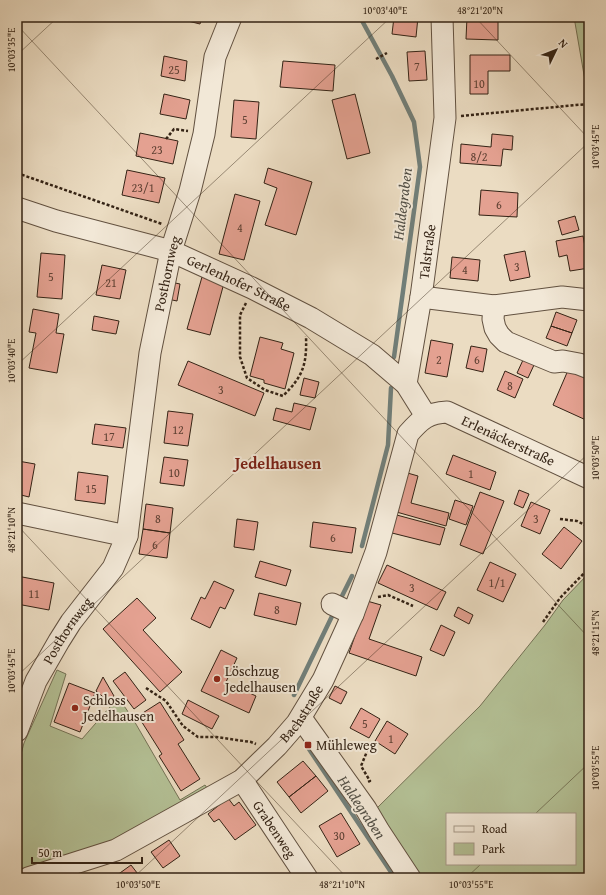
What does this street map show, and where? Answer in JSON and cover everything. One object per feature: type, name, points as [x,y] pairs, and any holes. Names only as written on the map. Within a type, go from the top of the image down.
[{"type":"street","name":"Posthornweg","points":[[17,731],[36,681],[71,622],[114,568],[127,536],[150,353],[171,251],[190,191],[204,134],[215,57],[231,17]]},
{"type":"street","name":"Talstraße","points":[[406,384],[421,297],[445,118],[442,17]]},
{"type":"street","name":"Gerlenhofer Straße","points":[[17,208],[56,221],[171,251],[252,288],[311,318],[372,355],[406,384],[426,416]]},
{"type":"street","points":[[421,297],[494,306],[562,297],[589,299]]},
{"type":"street","points":[[494,306],[493,319],[495,328],[506,342],[554,362],[563,361],[580,364],[589,368]]},
{"type":"street","name":"Erlenäckerstraße","points":[[426,416],[435,413],[448,412],[589,478]]},
{"type":"street","name":"Bachstraße","points":[[28,878],[116,850],[242,780],[269,754],[301,718],[322,680],[343,609],[376,552],[408,434],[416,424],[426,416]]},
{"type":"street","points":[[17,513],[127,536]]},
{"type":"street","points":[[301,718],[356,795],[410,878]]},
{"type":"street","name":"Grabenweg","points":[[242,780],[307,878]]},
{"type":"path","points":[[376,59],[387,52]]},
{"type":"path","points":[[445,118],[589,104]]},
{"type":"path","points":[[166,139],[174,129],[204,134]]},
{"type":"path","points":[[17,173],[178,230]]},
{"type":"path","points":[[252,288],[240,315],[240,357],[247,378],[265,390],[283,396],[301,374],[307,354],[306,335],[311,318]]},
{"type":"path","points":[[560,520],[577,521],[589,527]]},
{"type":"path","points":[[543,622],[560,598],[589,568]]},
{"type":"path","points":[[378,597],[388,595],[413,606]]},
{"type":"path","points":[[146,688],[166,701],[183,726],[198,737],[216,737],[251,742],[269,754]]},
{"type":"path","points":[[356,795],[370,780],[361,766],[368,749]]},
{"type":"green space","points":[[574,17],[589,17],[589,98],[588,98]]},
{"type":"green space","points":[[589,573],[589,878],[418,878],[374,811],[480,706],[545,625],[563,600]]},
{"type":"green space","points":[[57,670],[66,674],[50,726],[82,739],[109,708],[120,700],[133,719],[180,800],[205,785],[210,792],[114,842],[28,871],[17,873],[17,769],[24,743]]},
{"type":"building","points":[[172,17],[202,17],[200,24]]},
{"type":"building","points":[[394,17],[418,17],[416,37],[392,34]]},
{"type":"building","points":[[467,17],[498,17],[498,40],[466,39]]},
{"type":"building","points":[[425,51],[427,80],[409,81],[407,52]]},
{"type":"building","points":[[470,55],[510,55],[510,71],[488,71],[488,94],[470,94]]},
{"type":"building","points":[[164,56],[187,61],[185,81],[161,76]]},
{"type":"building","points":[[283,61],[335,65],[333,91],[280,87]]},
{"type":"building","points":[[164,94],[190,100],[186,119],[160,114]]},
{"type":"building","points":[[355,94],[370,153],[347,159],[332,100]]},
{"type":"building","points":[[234,100],[259,102],[256,139],[231,137]]},
{"type":"building","points":[[140,133],[178,141],[173,164],[136,156]]},
{"type":"building","points":[[492,134],[513,136],[512,150],[503,149],[501,166],[460,163],[461,144],[491,147]]},
{"type":"building","points":[[268,168],[312,182],[296,235],[265,225],[277,188],[264,183]]},
{"type":"building","points":[[127,170],[165,178],[159,203],[122,195]]},
{"type":"building","points":[[481,190],[518,193],[517,217],[479,215]]},
{"type":"building","points":[[235,194],[260,201],[244,260],[219,254]]},
{"type":"building","points":[[575,216],[579,230],[562,235],[558,221]]},
{"type":"building","points":[[583,236],[589,268],[570,271],[567,255],[559,257],[556,241]]},
{"type":"building","points":[[525,251],[530,277],[510,281],[504,255]]},
{"type":"building","points":[[41,253],[65,255],[62,299],[37,297]]},
{"type":"building","points":[[452,257],[480,260],[478,281],[450,278]]},
{"type":"building","points":[[102,265],[126,270],[120,299],[96,295]]},
{"type":"building","points":[[202,277],[224,283],[210,335],[187,329]]},
{"type":"building","points":[[166,281],[180,284],[177,301],[163,298]]},
{"type":"building","points":[[33,309],[59,314],[56,333],[64,334],[57,373],[29,368],[36,333],[29,332]]},
{"type":"building","points":[[556,312],[577,320],[572,333],[551,326]]},
{"type":"building","points":[[94,316],[119,321],[116,334],[92,330]]},
{"type":"building","points":[[551,326],[572,333],[567,346],[546,338]]},
{"type":"building","points":[[260,337],[283,343],[281,349],[294,353],[285,389],[264,383],[264,380],[250,376]]},
{"type":"building","points":[[431,340],[453,344],[447,377],[425,373]]},
{"type":"building","points":[[471,346],[487,349],[483,372],[466,368]]},
{"type":"building","points":[[523,360],[534,365],[528,378],[517,373]]},
{"type":"building","points":[[188,361],[264,393],[255,416],[178,385]]},
{"type":"building","points":[[569,368],[589,376],[589,413],[586,420],[553,405]]},
{"type":"building","points":[[505,371],[523,379],[515,398],[497,390]]},
{"type":"building","points":[[304,378],[319,382],[315,398],[300,395]]},
{"type":"building","points":[[294,403],[316,408],[310,430],[273,420],[276,408],[292,412]]},
{"type":"building","points":[[168,411],[193,414],[188,446],[164,443]]},
{"type":"building","points":[[95,424],[126,428],[123,448],[92,444]]},
{"type":"building","points":[[453,455],[496,472],[490,490],[446,474]]},
{"type":"building","points":[[164,457],[188,460],[184,486],[160,483]]},
{"type":"building","points":[[18,461],[35,464],[29,497],[17,494]]},
{"type":"building","points":[[78,472],[108,476],[105,504],[75,500]]},
{"type":"building","points":[[404,472],[418,476],[411,503],[449,513],[446,526],[393,511]]},
{"type":"building","points":[[519,490],[529,494],[523,508],[514,504]]},
{"type":"building","points":[[480,492],[504,501],[483,554],[460,545]]},
{"type":"building","points":[[455,500],[473,506],[466,525],[449,519]]},
{"type":"building","points":[[531,502],[550,510],[540,534],[521,526]]},
{"type":"building","points":[[146,504],[173,508],[170,533],[143,529]]},
{"type":"building","points":[[393,514],[445,528],[440,545],[388,532]]},
{"type":"building","points":[[237,519],[258,522],[254,550],[234,547]]},
{"type":"building","points":[[313,522],[356,528],[352,553],[310,547]]},
{"type":"building","points":[[564,527],[582,541],[561,569],[542,554]]},
{"type":"building","points":[[143,529],[170,533],[167,558],[139,554]]},
{"type":"building","points":[[260,561],[291,570],[286,586],[255,577]]},
{"type":"building","points":[[490,562],[516,574],[503,602],[477,590]]},
{"type":"building","points":[[387,565],[446,592],[437,610],[378,583]]},
{"type":"building","points":[[17,576],[54,583],[49,610],[17,604]]},
{"type":"building","points":[[214,581],[234,590],[225,609],[220,607],[210,628],[191,619],[201,597],[205,599]]},
{"type":"building","points":[[259,593],[301,603],[296,625],[254,615]]},
{"type":"building","points":[[137,598],[156,618],[143,630],[182,672],[160,692],[103,629]]},
{"type":"building","points":[[367,601],[381,605],[369,639],[422,657],[416,676],[349,653]]},
{"type":"building","points":[[458,607],[473,615],[469,624],[454,616]]},
{"type":"building","points":[[441,625],[455,632],[444,656],[430,650]]},
{"type":"building","name":"Löschzug Jedelhausen","points":[[221,650],[237,658],[226,682],[256,696],[249,713],[201,691]]},
{"type":"building","points":[[125,672],[146,700],[134,709],[113,681]]},
{"type":"building","points":[[103,677],[114,696],[108,701],[96,691]]},
{"type":"building","name":"Schloss Jedelhausen","points":[[69,683],[95,693],[80,732],[54,722]]},
{"type":"building","points":[[335,686],[347,692],[341,704],[329,698]]},
{"type":"building","points":[[188,700],[219,716],[212,729],[182,714]]},
{"type":"building","points":[[160,702],[184,740],[178,744],[200,779],[181,791],[159,756],[162,754],[138,716]]},
{"type":"building","points":[[361,708],[380,719],[369,738],[350,728]]},
{"type":"building","points":[[387,721],[408,734],[395,754],[375,741]]},
{"type":"building","points":[[303,761],[316,776],[289,797],[277,782]]},
{"type":"building","points":[[316,776],[328,791],[301,813],[289,797]]},
{"type":"building","points":[[228,798],[234,806],[239,802],[256,825],[235,840],[219,819],[214,822],[208,814]]},
{"type":"building","points":[[341,813],[360,844],[337,857],[319,826]]},
{"type":"building","points":[[169,840],[180,856],[163,868],[151,852]]},
{"type":"building","points":[[131,865],[141,878],[113,878]]},
{"type":"waterway","name":"Haldegraben","points":[[360,17],[392,76],[414,122],[420,167],[394,357]]},
{"type":"waterway","name":"Haldegraben","points":[[362,546],[388,445],[391,388]]},
{"type":"waterway","name":"Haldegraben","points":[[339,602],[352,576]]},
{"type":"waterway","name":"Haldegraben","points":[[294,695],[335,610]]},
{"type":"waterway","name":"Haldegraben","points":[[309,749],[395,878]]},
{"type":"place","name":"Löschzug Jedelhausen","points":[[217,679]]},
{"type":"place","name":"Schloss Jedelhausen","points":[[75,708]]},
{"type":"place","name":"Mühleweg","points":[[308,745]]},
{"type":"district","name":"Jedelhausen","points":[[278,463]]}]
